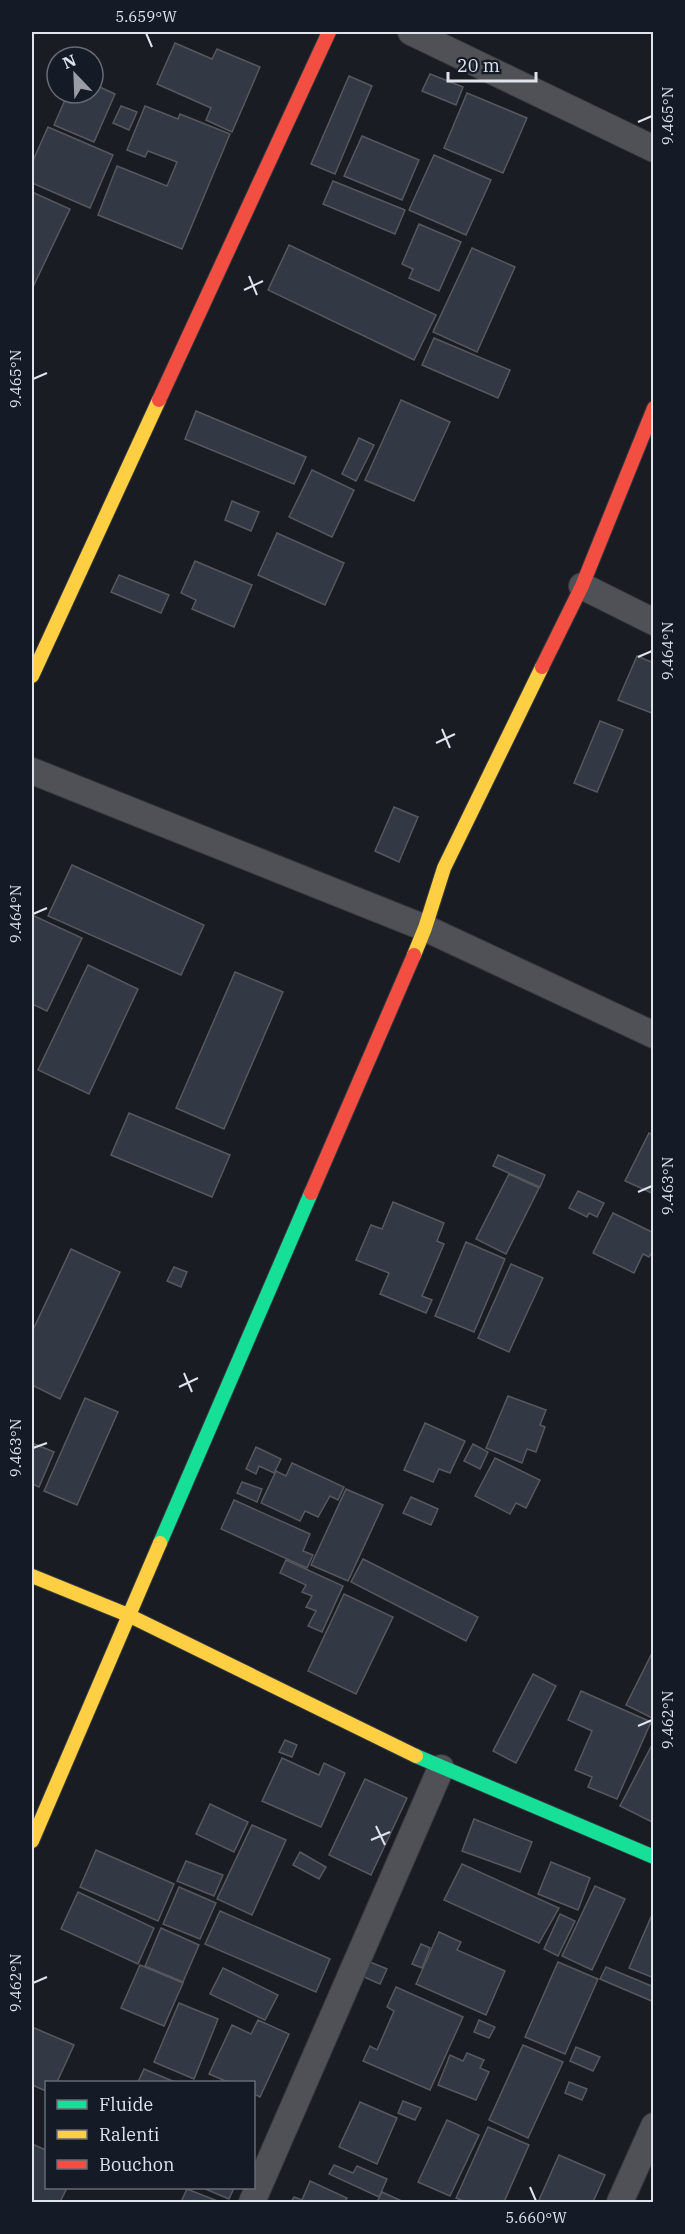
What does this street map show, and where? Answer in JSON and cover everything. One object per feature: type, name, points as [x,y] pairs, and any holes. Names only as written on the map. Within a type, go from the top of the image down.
[{"type":"street","points":[[32,676],[329,32]]},
{"type":"street","points":[[411,32],[654,150]]},
{"type":"street","points":[[32,1841],[425,927],[444,868],[582,586],[654,408]]},
{"type":"street","points":[[582,586],[654,622]]},
{"type":"street","points":[[32,771],[425,927],[654,1035]]},
{"type":"street","points":[[32,1576],[128,1616],[441,1768],[654,1857]]},
{"type":"street","points":[[252,2202],[441,1768]]},
{"type":"street","points":[[620,2202],[654,2126]]},
{"type":"building","points":[[175,43],[212,59],[217,49],[260,67],[232,132],[206,120],[211,108],[157,84]]},
{"type":"building","points":[[430,74],[463,87],[456,105],[422,91]]},
{"type":"building","points":[[349,76],[372,86],[335,174],[311,164]]},
{"type":"building","points":[[105,89],[115,94],[94,142],[54,125],[63,105],[105,105]]},
{"type":"building","points":[[467,93],[527,118],[503,173],[444,148]]},
{"type":"building","points":[[121,106],[137,112],[129,130],[113,123]]},
{"type":"building","points":[[145,106],[178,119],[180,114],[230,134],[182,249],[98,215],[117,166],[167,186],[177,162],[148,151],[145,157],[127,150]]},
{"type":"building","points":[[48,127],[113,155],[90,208],[32,183],[32,163]]},
{"type":"building","points":[[362,136],[419,160],[402,200],[344,176]]},
{"type":"building","points":[[434,155],[491,180],[466,235],[409,210]]},
{"type":"building","points":[[333,181],[405,210],[395,234],[323,204]]},
{"type":"building","points":[[32,192],[70,209],[33,287],[32,287]]},
{"type":"building","points":[[419,224],[461,242],[439,291],[409,278],[413,269],[402,264]]},
{"type":"building","points":[[289,245],[436,315],[414,360],[268,290]]},
{"type":"building","points":[[472,248],[515,267],[477,352],[433,332]]},
{"type":"building","points":[[434,338],[510,370],[498,398],[422,365]]},
{"type":"building","points":[[401,400],[450,422],[414,501],[365,480]]},
{"type":"building","points":[[196,411],[306,457],[294,484],[185,439]]},
{"type":"building","points":[[359,438],[374,445],[356,481],[342,474]]},
{"type":"building","points":[[312,470],[354,490],[332,537],[289,517]]},
{"type":"building","points":[[232,501],[259,512],[251,531],[225,520]]},
{"type":"building","points":[[277,533],[344,563],[325,605],[258,575]]},
{"type":"building","points":[[195,561],[252,585],[234,627],[192,609],[196,600],[181,593]]},
{"type":"building","points":[[119,575],[169,595],[161,613],[111,592]]},
{"type":"building","points":[[637,656],[654,663],[654,714],[618,700]]},
{"type":"building","points":[[600,721],[623,730],[597,792],[574,783]]},
{"type":"building","points":[[394,807],[418,817],[399,862],[375,851]]},
{"type":"building","points":[[72,865],[204,925],[181,975],[48,916]]},
{"type":"building","points":[[32,915],[82,938],[47,1011],[32,1004]]},
{"type":"building","points":[[88,965],[138,989],[89,1094],[38,1070]]},
{"type":"building","points":[[235,972],[283,992],[224,1129],[176,1108]]},
{"type":"building","points":[[129,1113],[230,1155],[212,1197],[111,1155]]},
{"type":"building","points":[[649,1133],[654,1135],[654,1194],[625,1181]]},
{"type":"building","points":[[498,1155],[545,1175],[540,1187],[493,1166]]},
{"type":"building","points":[[509,1174],[539,1188],[506,1254],[476,1239]]},
{"type":"building","points":[[578,1191],[604,1203],[597,1217],[589,1213],[587,1217],[569,1208]]},
{"type":"building","points":[[393,1202],[444,1223],[437,1241],[444,1244],[422,1296],[432,1300],[426,1313],[380,1294],[389,1273],[356,1260],[371,1225],[382,1229]]},
{"type":"building","points":[[613,1213],[654,1233],[654,1249],[649,1257],[643,1254],[634,1273],[593,1253]]},
{"type":"building","points":[[466,1242],[505,1259],[474,1332],[435,1316]]},
{"type":"building","points":[[71,1249],[120,1272],[60,1399],[32,1385],[32,1332]]},
{"type":"building","points":[[511,1264],[543,1278],[509,1352],[478,1338]]},
{"type":"building","points":[[174,1267],[187,1272],[181,1287],[167,1281]]},
{"type":"building","points":[[508,1396],[546,1410],[540,1425],[545,1427],[536,1452],[527,1449],[522,1463],[486,1448]]},
{"type":"building","points":[[85,1398],[118,1412],[77,1505],[44,1491]]},
{"type":"building","points":[[425,1423],[465,1441],[450,1473],[439,1469],[433,1482],[404,1470]]},
{"type":"building","points":[[32,1443],[54,1452],[39,1487],[32,1484]]},
{"type":"building","points":[[473,1444],[488,1452],[480,1469],[464,1461]]},
{"type":"building","points":[[256,1447],[281,1459],[274,1473],[259,1466],[256,1474],[246,1469]]},
{"type":"building","points":[[495,1458],[540,1480],[526,1508],[516,1503],[510,1514],[475,1496]]},
{"type":"building","points":[[292,1463],[344,1487],[338,1500],[330,1496],[318,1517],[305,1511],[300,1521],[261,1503],[276,1471],[286,1476]]},
{"type":"building","points":[[242,1482],[262,1489],[257,1502],[237,1493]]},
{"type":"building","points":[[346,1489],[383,1505],[348,1581],[311,1565]]},
{"type":"building","points":[[411,1497],[438,1509],[431,1525],[403,1513]]},
{"type":"building","points":[[234,1500],[310,1534],[303,1551],[313,1555],[307,1568],[221,1529]]},
{"type":"building","points":[[363,1559],[478,1617],[466,1641],[351,1582]]},
{"type":"building","points":[[286,1560],[343,1586],[322,1632],[308,1626],[316,1611],[306,1607],[312,1596],[302,1592],[306,1585],[280,1573]]},
{"type":"building","points":[[344,1594],[393,1617],[356,1694],[308,1671]]},
{"type":"building","points":[[654,1649],[654,1719],[626,1705]]},
{"type":"building","points":[[533,1674],[556,1686],[516,1763],[493,1751]]},
{"type":"building","points":[[581,1691],[651,1722],[617,1799],[588,1787],[592,1777],[575,1770],[592,1731],[568,1720]]},
{"type":"building","points":[[285,1740],[297,1745],[292,1757],[279,1752]]},
{"type":"building","points":[[654,1741],[654,1818],[652,1822],[620,1806]]},
{"type":"building","points":[[282,1758],[319,1775],[324,1763],[345,1773],[321,1827],[262,1801]]},
{"type":"building","points":[[365,1779],[407,1798],[371,1875],[329,1855]]},
{"type":"building","points":[[210,1804],[248,1822],[234,1852],[196,1834]]},
{"type":"building","points":[[474,1819],[532,1842],[520,1872],[462,1851]]},
{"type":"building","points":[[252,1825],[286,1840],[252,1915],[217,1899]]},
{"type":"building","points":[[96,1850],[174,1884],[158,1921],[80,1887]]},
{"type":"building","points":[[300,1852],[326,1867],[319,1879],[293,1865]]},
{"type":"building","points":[[186,1861],[223,1875],[214,1896],[177,1881]]},
{"type":"building","points":[[551,1862],[590,1878],[578,1910],[538,1894]]},
{"type":"building","points":[[462,1864],[559,1908],[539,1943],[444,1900]]},
{"type":"building","points":[[595,1886],[625,1899],[592,1970],[562,1956]]},
{"type":"building","points":[[179,1887],[216,1903],[200,1939],[163,1924]]},
{"type":"building","points":[[78,1892],[154,1928],[138,1964],[61,1929]]},
{"type":"building","points":[[220,1911],[330,1959],[316,1992],[205,1944]]},
{"type":"building","points":[[560,1914],[575,1921],[558,1956],[544,1949]]},
{"type":"building","points":[[651,1917],[654,1918],[654,1978],[629,1968]]},
{"type":"building","points":[[161,1928],[199,1945],[183,1982],[145,1966]]},
{"type":"building","points":[[439,1932],[461,1942],[457,1950],[505,1971],[486,2015],[416,1984]]},
{"type":"building","points":[[421,1944],[430,1948],[422,1968],[412,1964]]},
{"type":"building","points":[[370,1962],[387,1969],[380,1984],[364,1977]]},
{"type":"building","points":[[558,1962],[598,1979],[565,2054],[525,2037]]},
{"type":"building","points":[[140,1965],[183,1983],[164,2026],[121,2008]]},
{"type":"building","points":[[606,1967],[654,1987],[654,2002],[600,1979]]},
{"type":"building","points":[[223,1968],[278,1995],[265,2020],[210,1994]]},
{"type":"building","points":[[396,1987],[463,2017],[430,2090],[363,2061],[370,2046],[377,2050],[394,2011],[387,2007]]},
{"type":"building","points":[[179,2003],[218,2019],[194,2079],[154,2062]]},
{"type":"building","points":[[258,2020],[289,2034],[260,2097],[255,2094],[255,2081],[226,2081],[209,2074],[232,2025],[251,2034]]},
{"type":"building","points":[[479,2020],[495,2027],[489,2038],[474,2032]]},
{"type":"building","points":[[32,2027],[74,2045],[57,2081],[45,2081],[45,2091],[32,2085]]},
{"type":"building","points":[[523,2045],[563,2062],[528,2138],[489,2120]]},
{"type":"building","points":[[576,2047],[600,2057],[593,2071],[570,2061]]},
{"type":"building","points":[[467,2053],[484,2060],[480,2068],[489,2072],[476,2100],[438,2085],[450,2055],[463,2061]]},
{"type":"building","points":[[144,2069],[173,2081],[138,2081]]},
{"type":"building","points":[[569,2082],[587,2089],[582,2100],[565,2093]]},
{"type":"building","points":[[403,2101],[421,2108],[415,2120],[398,2113]]},
{"type":"building","points":[[360,2102],[397,2118],[377,2164],[339,2147]]},
{"type":"building","points":[[447,2120],[479,2135],[450,2196],[418,2182]]},
{"type":"building","points":[[488,2127],[529,2145],[504,2202],[466,2202],[456,2198]]},
{"type":"building","points":[[32,2144],[45,2150],[45,2189],[66,2189],[60,2202],[32,2202]]},
{"type":"building","points":[[559,2155],[605,2175],[593,2202],[539,2200]]},
{"type":"building","points":[[334,2165],[353,2173],[357,2166],[387,2179],[379,2197],[329,2174]]},
{"type":"building","points":[[310,2181],[347,2198],[345,2202],[291,2202],[294,2197],[302,2200]]},
{"type":"building","points":[[187,2189],[220,2202],[181,2202]]},
{"type":"building","points":[[205,2189],[234,2189],[229,2199]]},
{"type":"building","points":[[382,2192],[404,2202],[377,2202]]},
{"type":"traffic: fast","points":[[160,1543],[311,1193]]},
{"type":"traffic: fast","points":[[416,1756],[654,1857]]},
{"type":"traffic: slow","points":[[32,676],[159,400]]},
{"type":"traffic: slow","points":[[414,955],[444,868],[542,667]]},
{"type":"traffic: slow","points":[[32,1841],[160,1543]]},
{"type":"traffic: slow","points":[[32,1576],[128,1615],[416,1756]]},
{"type":"traffic: jam","points":[[159,400],[329,32]]},
{"type":"traffic: jam","points":[[542,667],[582,586],[654,408]]},
{"type":"traffic: jam","points":[[311,1193],[414,955]]}]
